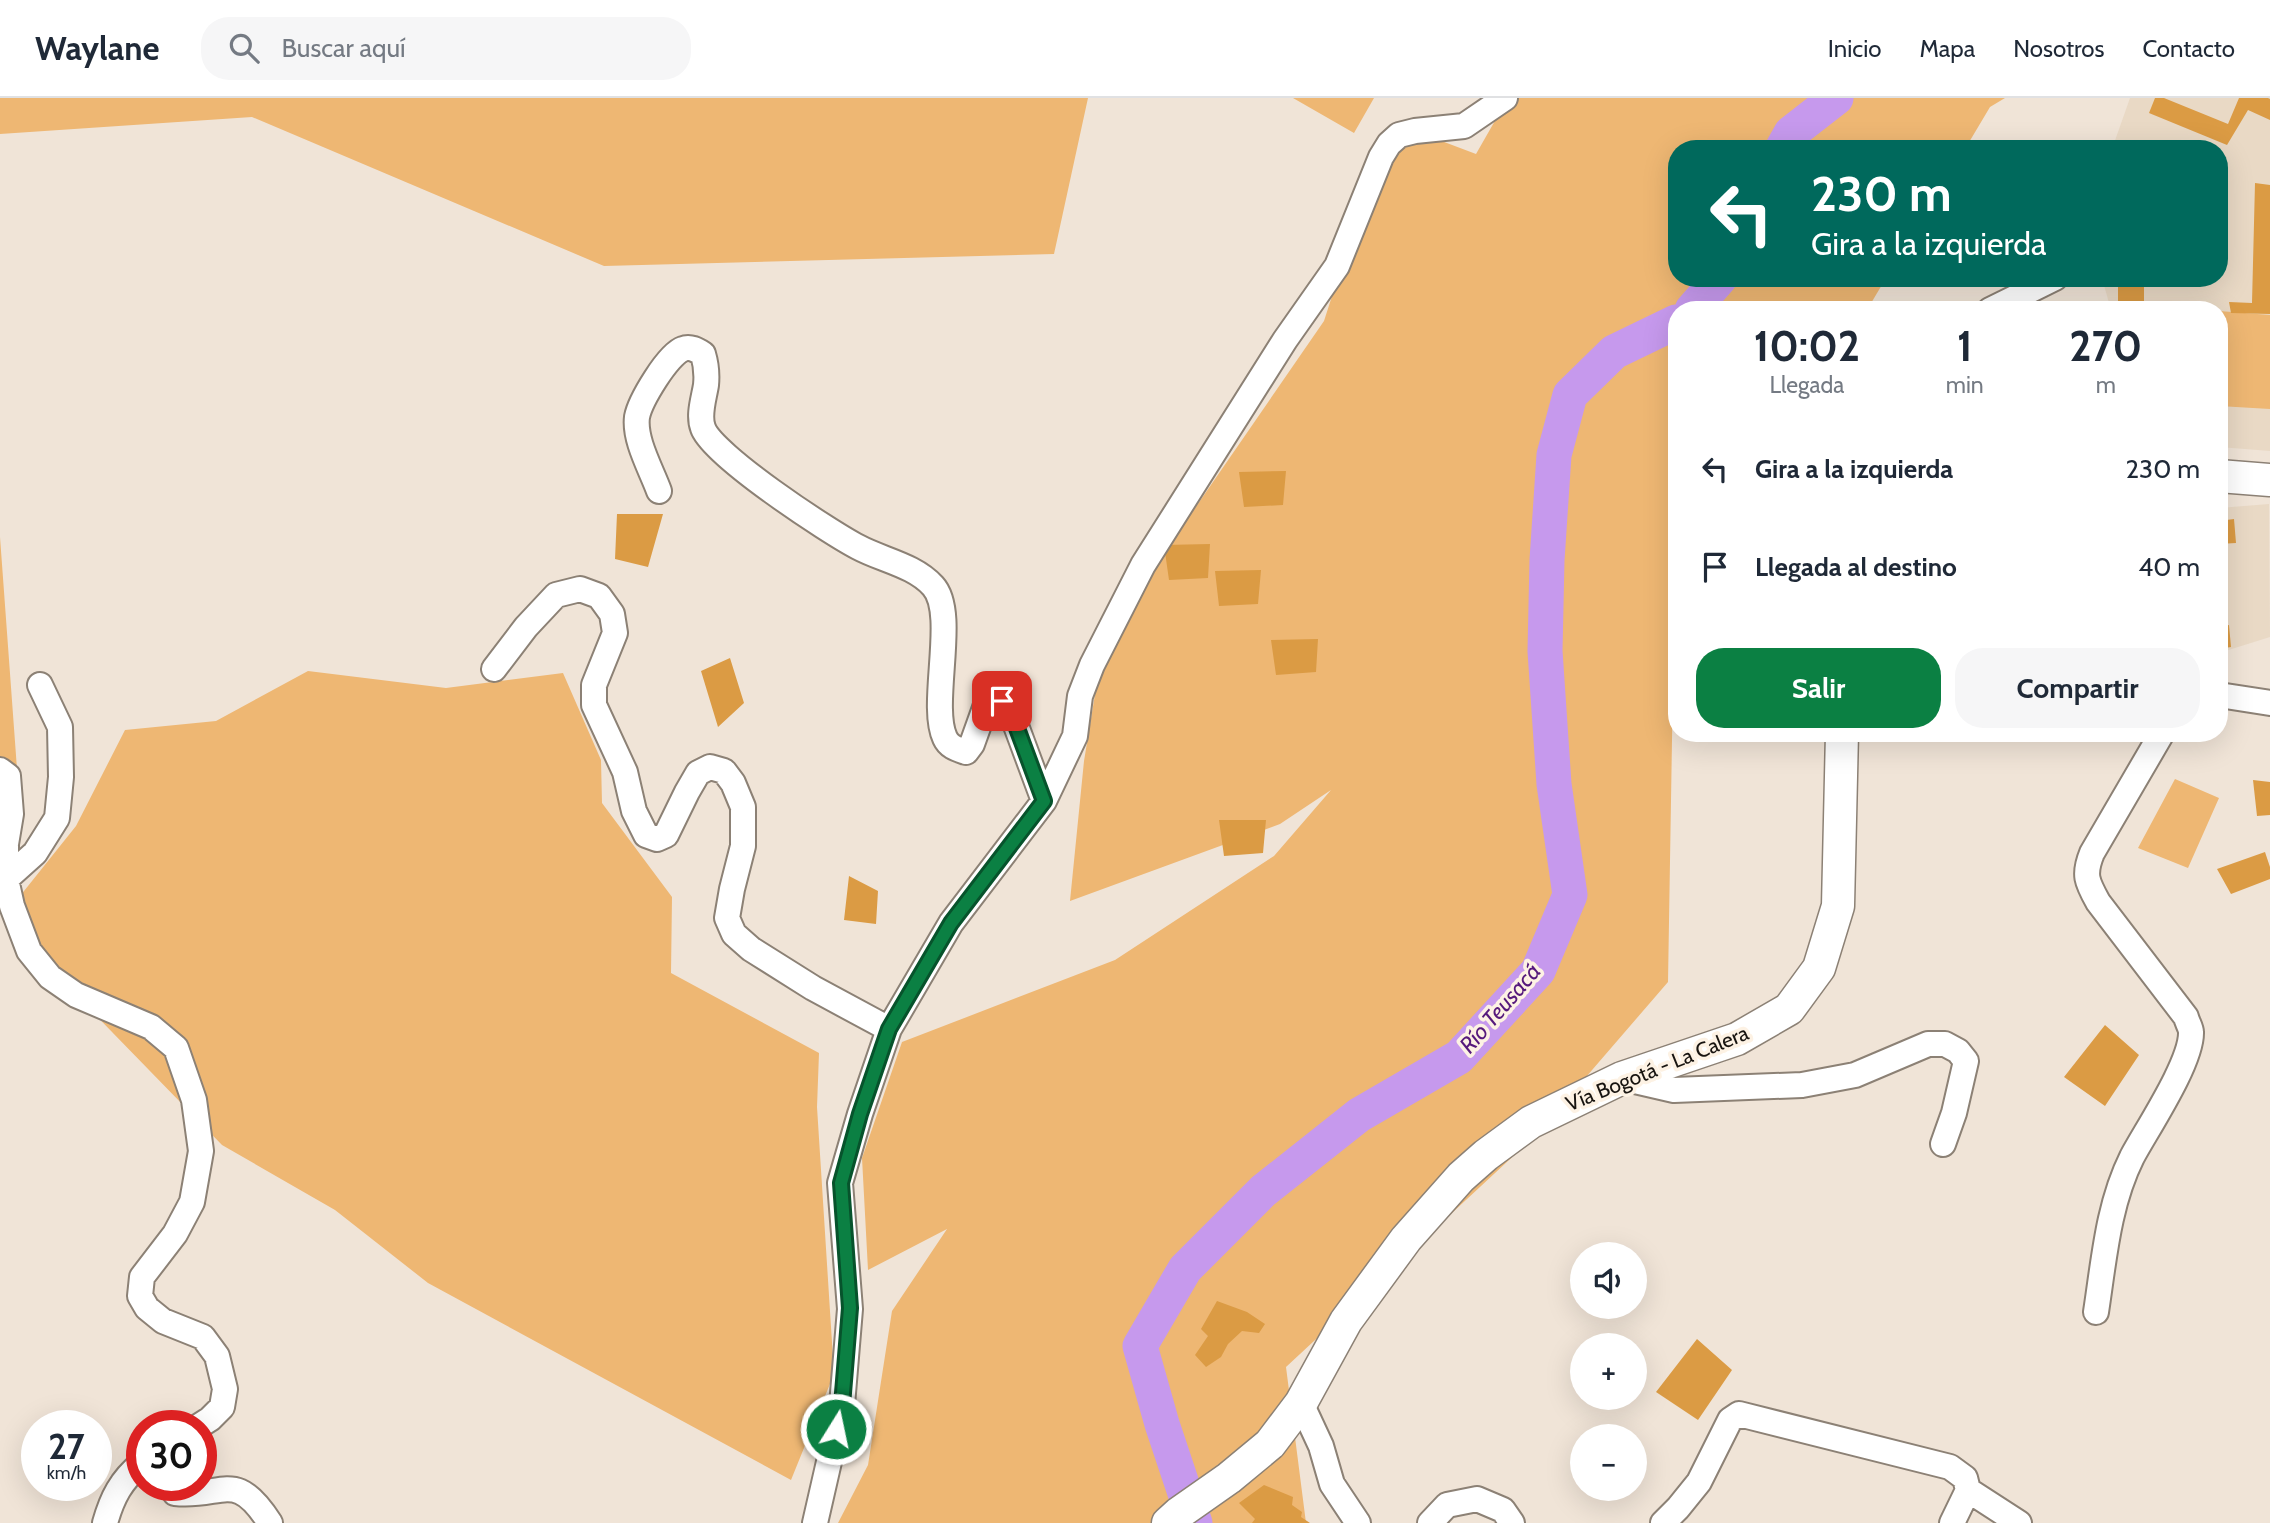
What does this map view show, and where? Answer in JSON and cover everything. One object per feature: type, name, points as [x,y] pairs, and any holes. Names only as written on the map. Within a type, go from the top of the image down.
[{"type":"main road","points":[[2228,477],[2270,480]]},
{"type":"main road","name":"Vía Bogotá - La Calera","points":[[1174,1518],[1270,1444],[1301,1403],[1346,1321],[1406,1239],[1461,1177],[1531,1122],[1622,1078],[1737,1039],[1788,1009],[1819,968],[1838,906],[1842,742]]},
{"type":"street","points":[[816,1523],[842,1405],[850,1308],[841,1183],[860,1114],[889,1029],[951,923],[1044,801],[1075,736],[1080,695],[1092,665],[1143,565],[1285,340],[1337,266],[1381,157],[1389,144],[1399,135],[1415,131],[1464,126],[1505,98]]},
{"type":"street","points":[[2008,301],[2037,287]]},
{"type":"street","points":[[659,491],[638,435],[637,417],[651,387],[674,354],[684,348],[694,349],[703,354],[706,365],[707,382],[702,414],[703,428],[711,441],[737,465],[803,513],[858,547],[926,579],[938,592],[942,607],[941,695],[944,737],[954,748],[966,752],[972,744],[986,705],[996,700],[1008,704],[1044,801]]},
{"type":"street","points":[[494,669],[526,627],[556,595],[580,589],[599,596],[612,614],[615,633],[594,685],[594,705],[625,772],[634,811],[646,835],[657,839],[666,835],[698,773],[710,767],[724,771],[733,783],[743,807],[743,846],[727,918],[734,934],[751,949],[813,988],[889,1029]]},
{"type":"street","points":[[6,879],[35,853],[57,818],[61,777],[60,727],[40,685]]},
{"type":"street","points":[[2228,696],[2270,703]]},
{"type":"street","points":[[2096,1312],[2111,1217],[2119,1188],[2186,1055],[2191,1032],[2186,1017],[2098,902],[2088,885],[2086,869],[2092,853],[2157,742]]},
{"type":"street","points":[[0,770],[8,776],[12,814],[6,844],[6,879],[12,906],[29,951],[50,977],[76,995],[151,1027],[176,1048],[194,1100],[201,1151],[192,1202],[175,1234],[142,1277],[141,1296],[147,1308],[163,1321],[203,1337],[217,1356],[225,1389],[222,1407],[217,1412]]},
{"type":"street","points":[[1622,1078],[1674,1090],[1802,1085],[1855,1076],[1928,1044],[1945,1044],[1958,1051],[1966,1061],[1954,1113],[1943,1144]]},
{"type":"street","points":[[1301,1403],[1321,1446],[1332,1484],[1358,1523]]},
{"type":"street","points":[[1663,1523],[1699,1482],[1730,1420],[1740,1414],[1950,1467],[1965,1478],[1968,1490],[1952,1523]]},
{"type":"street","points":[[105,1523],[114,1493],[126,1478]]},
{"type":"street","points":[[217,1489],[245,1493],[257,1503],[270,1523]]},
{"type":"street","points":[[1968,1490],[2019,1523]]},
{"type":"street","points":[[1430,1523],[1447,1504],[1477,1499],[1503,1510],[1512,1523]]},
{"type":"shaded area","points":[[0,98],[1088,98],[1054,254],[604,266],[252,117],[0,134]]},
{"type":"shaded area","points":[[1293,98],[1374,98],[1354,133]]},
{"type":"shaded area","points":[[1508,98],[2005,98],[1990,107],[1970,140],[1668,140],[1668,287],[1881,287],[1872,301],[1668,301],[1668,742],[1672,742],[1668,982],[1536,1135],[1286,1367],[1306,1523],[838,1523],[868,1465],[892,1311],[947,1229],[868,1270],[862,1158],[902,1042],[1115,960],[1274,856],[1331,790],[1280,824],[1070,901],[1084,761],[1104,640],[1324,321],[1362,203],[1415,131],[1476,154]]},
{"type":"shaded area","points":[[2130,98],[2270,98],[2270,451],[2228,448],[2228,301],[2108,301],[2105,287],[2228,287],[2228,140],[2115,140]]},
{"type":"shaded area","points":[[2228,312],[2270,315],[2270,409],[2228,407]]},
{"type":"shaded area","points":[[2269,504],[2270,637],[2228,650],[2228,507]]},
{"type":"shaded area","points":[[0,537],[17,769],[0,766]]},
{"type":"shaded area","points":[[308,671],[446,688],[563,673],[601,760],[602,803],[672,897],[671,973],[819,1053],[817,1107],[834,1374],[791,1480],[428,1283],[335,1210],[222,1145],[76,995],[12,906],[76,826],[125,730],[216,721]]},
{"type":"shaded area","points":[[2175,779],[2219,798],[2188,868],[2138,848]]},
{"type":"building","points":[[2155,98],[2164,98],[2228,124],[2239,98],[2270,99],[2270,120],[2248,110],[2228,143],[2228,140],[2215,140],[2149,113]]},
{"type":"building","points":[[2255,183],[2270,185],[2270,314],[2231,313],[2229,302],[2252,303]]},
{"type":"building","points":[[2118,287],[2144,287],[2144,301],[2118,301]]},
{"type":"building","points":[[1286,471],[1283,505],[1244,507],[1239,472]]},
{"type":"building","points":[[617,514],[663,514],[648,567],[615,559]]},
{"type":"building","points":[[2234,519],[2236,543],[2228,543],[2228,520]]},
{"type":"building","points":[[1210,544],[1208,578],[1169,580],[1164,545]]},
{"type":"building","points":[[1261,570],[1258,604],[1219,606],[1215,571]]},
{"type":"building","points":[[2228,625],[2231,647],[2228,648]]},
{"type":"building","points":[[1318,639],[1316,672],[1276,675],[1271,640]]},
{"type":"building","points":[[730,658],[744,703],[718,727],[701,671]]},
{"type":"building","points":[[2253,780],[2270,782],[2270,815],[2257,816]]},
{"type":"building","points":[[1219,820],[1266,820],[1263,853],[1224,856]]},
{"type":"building","points":[[2265,852],[2270,867],[2270,879],[2231,894],[2217,869]]},
{"type":"building","points":[[849,876],[878,891],[876,924],[844,920]]},
{"type":"building","points":[[2105,1025],[2139,1055],[2105,1106],[2064,1077]]},
{"type":"building","points":[[1217,1301],[1247,1312],[1265,1324],[1259,1333],[1242,1331],[1228,1344],[1221,1357],[1206,1367],[1195,1355],[1208,1336],[1201,1329]]},
{"type":"building","points":[[1697,1339],[1732,1370],[1698,1420],[1656,1392]]},
{"type":"building","points":[[1264,1485],[1293,1497],[1292,1505],[1302,1512],[1301,1517],[1310,1523],[1252,1523],[1255,1519],[1239,1503]]},
{"type":"waterway","name":"Río Teusacá","points":[[1787,140],[1791,133],[1836,98]]},
{"type":"waterway","name":"Río Teusacá","points":[[1700,301],[1712,287]]},
{"type":"waterway","name":"Río Teusacá","points":[[1195,1523],[1162,1424],[1140,1346],[1185,1269],[1263,1191],[1359,1115],[1459,1057],[1538,971],[1570,895],[1554,784],[1545,651],[1547,560],[1554,455],[1570,395],[1614,352],[1668,326]]},
{"type":"route","points":[[836,1429],[842,1405],[850,1308],[841,1183],[860,1114],[889,1029],[951,923],[1044,801],[1008,704],[1002,701]]}]
